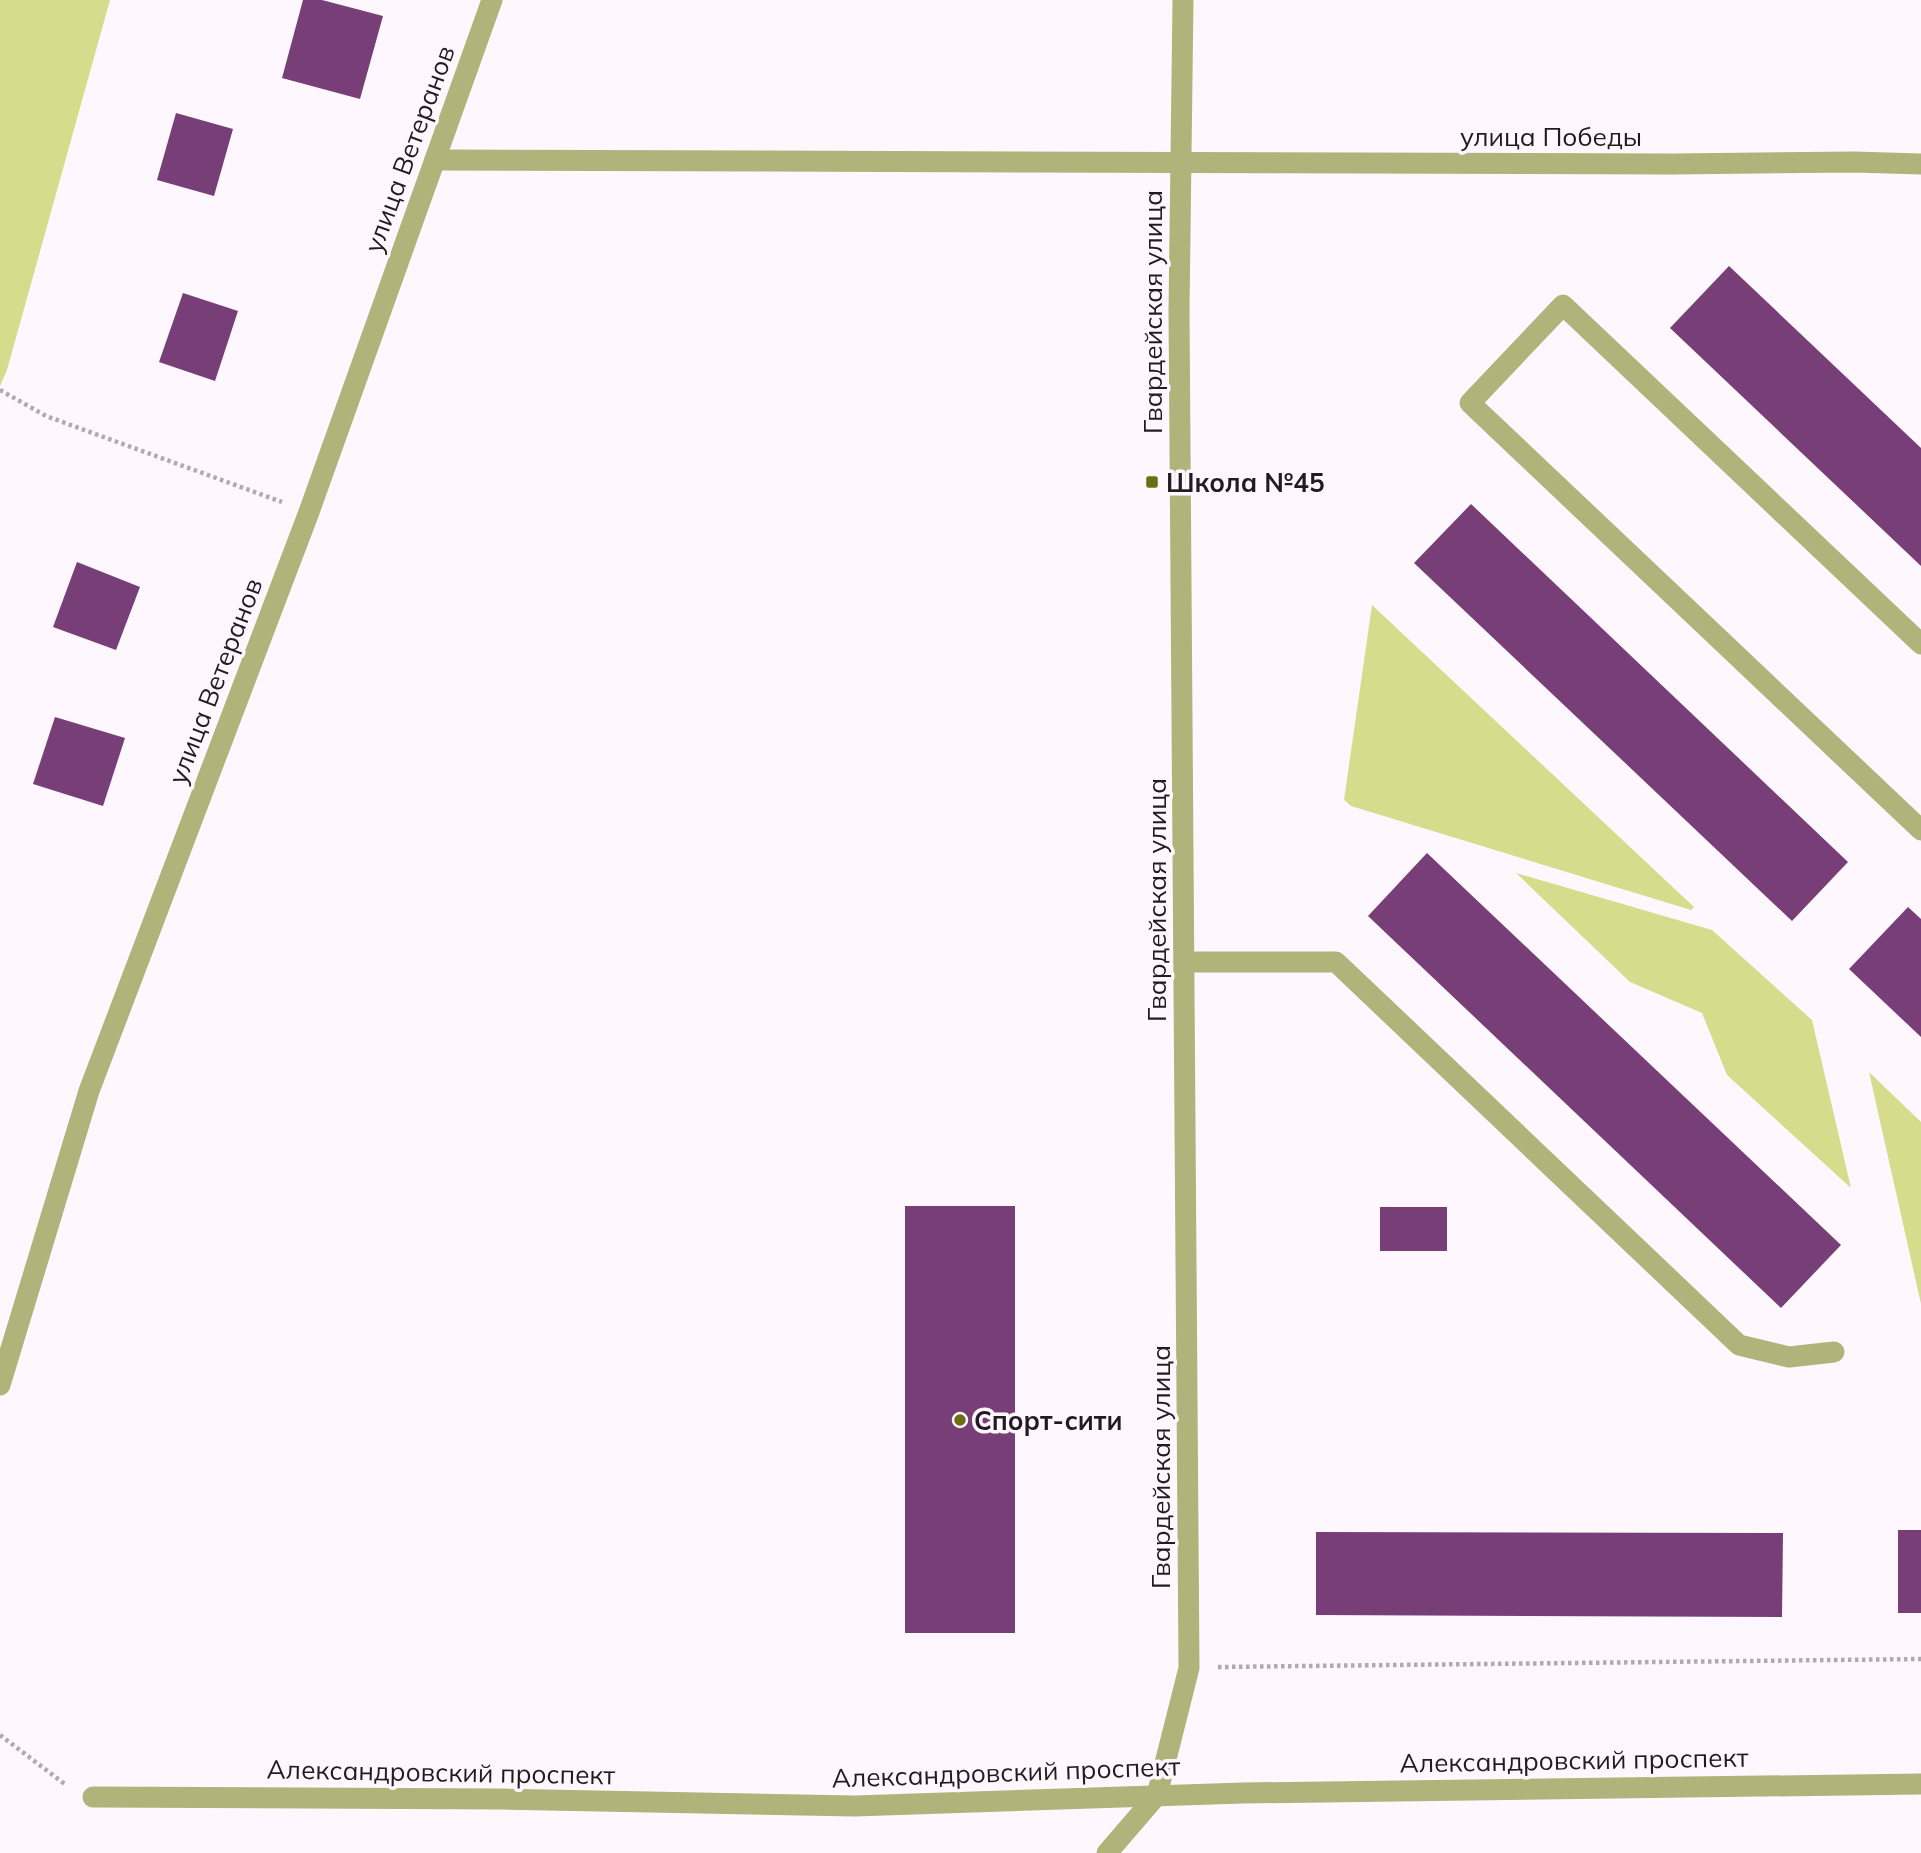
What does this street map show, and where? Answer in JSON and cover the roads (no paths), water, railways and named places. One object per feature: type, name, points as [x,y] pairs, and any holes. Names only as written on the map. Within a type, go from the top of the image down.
[{"type":"street","name":"улица Ветеранов","points":[[0,1385],[89,1091],[309,512],[492,0]]},
{"type":"street","name":"Гвардейская улица","points":[[1157,1795],[1189,1668],[1179,311],[1183,0]]},
{"type":"street","name":"улица Победы","points":[[435,160],[1921,164]]},
{"type":"street","points":[[1921,644],[1563,305],[1470,403],[1921,830]]},
{"type":"street","points":[[1184,962],[1336,962],[1739,1345],[1789,1357],[1834,1352]]},
{"type":"street","name":"Александровский проспект","points":[[93,1797],[501,1799],[855,1806],[1157,1795],[1921,1784]]},
{"type":"street","points":[[1107,1853],[1157,1795]]},
{"type":"place","name":"Школа №45","points":[[1152,482]]},
{"type":"place","name":"Спорт-сити","points":[[960,1420]]}]
